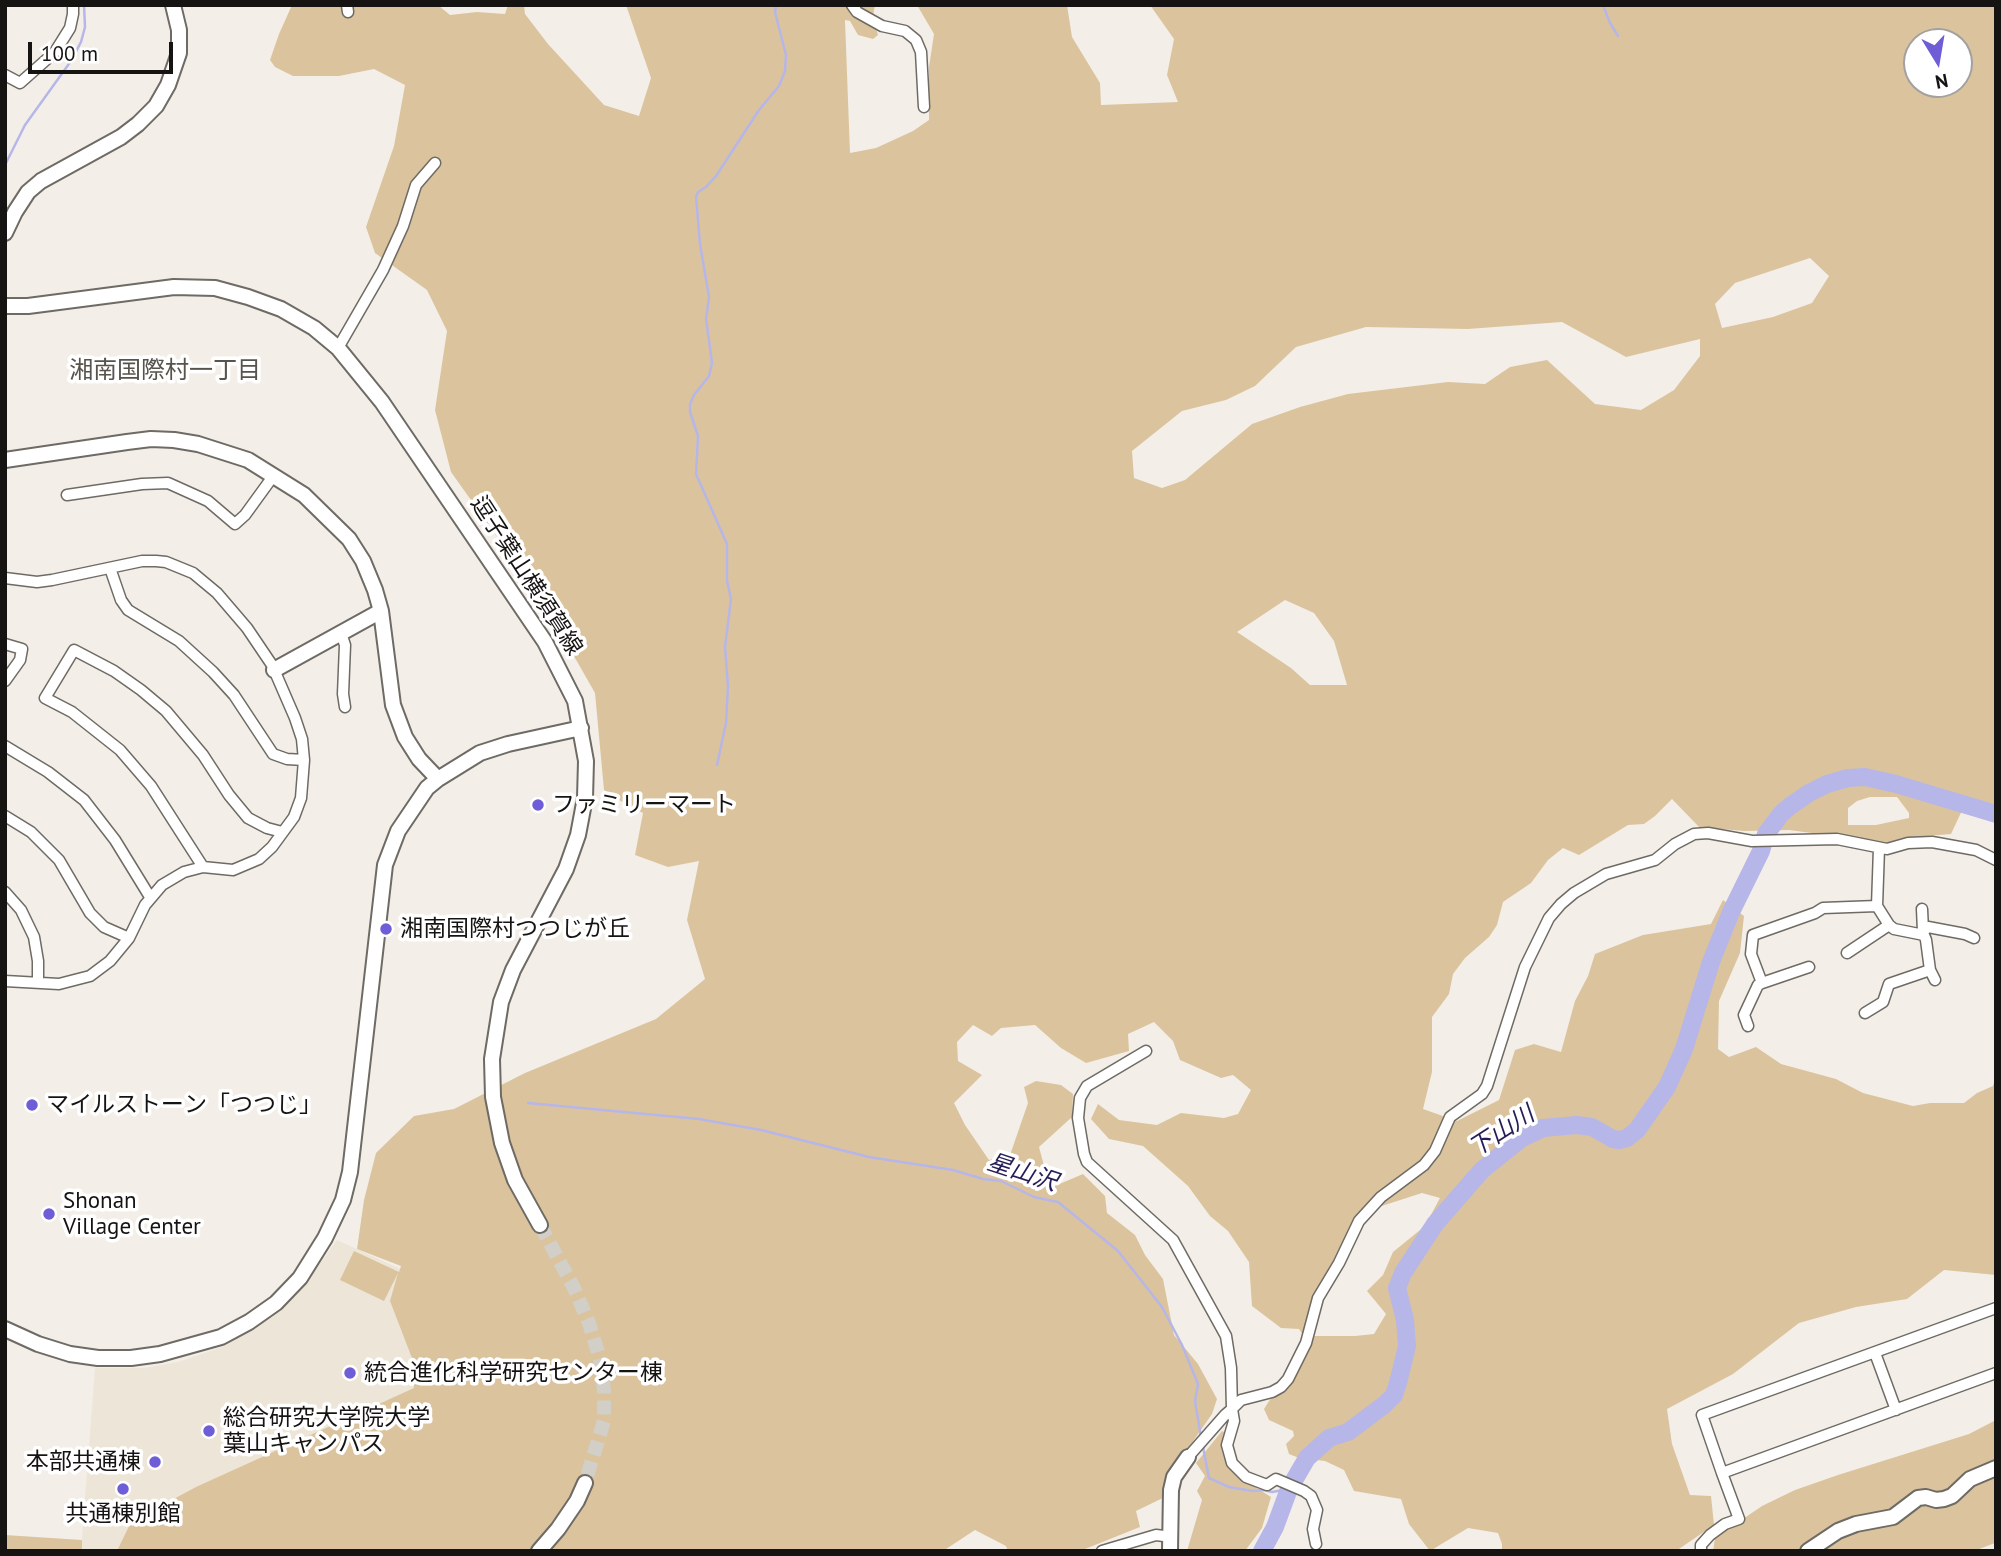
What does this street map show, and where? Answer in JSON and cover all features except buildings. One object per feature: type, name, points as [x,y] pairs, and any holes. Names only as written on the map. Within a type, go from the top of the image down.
[{"type":"street","points":[[5,75],[20,83],[55,52],[70,28],[73,5]]},
{"type":"street","points":[[5,233],[28,192],[41,181],[121,137],[156,106],[168,85],[179,53],[179,30],[173,5]]},
{"type":"street","points":[[852,5],[856,12],[882,26],[905,32],[916,40],[921,52],[924,107]]},
{"type":"street","points":[[338,348],[383,270],[404,226],[416,185],[435,163]]},
{"type":"street","name":"逗子葉山横須賀線","points":[[5,306],[28,306],[174,287],[215,288],[281,309],[314,328],[338,348],[382,402],[545,642],[575,701],[586,761],[585,798],[578,835],[566,869],[513,970],[501,1002],[492,1059],[493,1097],[502,1143],[515,1180],[540,1225]]},
{"type":"street","points":[[5,460],[151,439],[174,440],[198,444],[248,460],[304,495],[349,539],[363,561],[381,611],[393,705],[405,737],[419,759],[438,779]]},
{"type":"street","points":[[67,495],[142,484],[168,484],[208,501],[235,524],[245,515],[274,475]]},
{"type":"street","points":[[5,578],[44,581],[142,561],[166,562],[193,573],[217,593],[247,628],[274,670],[295,718],[302,739],[304,760],[302,798],[294,817],[259,859],[233,870],[203,867],[184,872],[162,885],[150,897],[129,938],[110,961],[90,976],[60,984],[5,981]]},
{"type":"street","points":[[110,568],[121,600],[128,610],[179,641],[213,672],[234,695],[273,754],[304,760]]},
{"type":"street","points":[[274,670],[381,611]]},
{"type":"street","points":[[341,633],[345,645],[345,707]]},
{"type":"street","points":[[5,644],[22,649],[20,660],[5,681]]},
{"type":"street","points":[[203,867],[151,786],[120,750],[72,712],[45,698],[74,650],[114,671],[166,711],[203,755],[248,818],[282,832]]},
{"type":"street","points":[[5,1329],[38,1344],[70,1354],[98,1358],[131,1358],[160,1354],[221,1337],[249,1322],[276,1303],[300,1278],[331,1226],[343,1200],[350,1171],[385,865],[398,831],[427,788],[480,753],[581,728]]},
{"type":"street","points":[[5,746],[48,772],[84,800],[115,840],[150,897]]},
{"type":"street","points":[[5,816],[31,832],[59,860],[90,913],[104,927],[129,938]]},
{"type":"street","points":[[1171,1544],[1171,1489],[1174,1477],[1188,1457],[1241,1400],[1272,1392],[1288,1379],[1306,1343],[1318,1298],[1359,1221],[1381,1197],[1424,1165],[1435,1151],[1450,1117],[1482,1094],[1487,1086],[1525,967],[1549,918],[1574,893],[1606,874],[1655,860],[1693,834],[1708,833],[1752,841],[1837,839],[1887,849],[1908,843],[1932,842],[1976,850],[1996,859]]},
{"type":"street","points":[[1879,848],[1878,906],[1889,925],[1902,931],[1921,932],[1928,927],[1975,938]]},
{"type":"street","points":[[5,892],[20,910],[34,937],[38,982]]},
{"type":"street","points":[[1762,983],[1751,954],[1753,935],[1823,908],[1878,906]]},
{"type":"street","points":[[1922,909],[1921,932],[1926,940],[1930,970],[1935,980]]},
{"type":"street","points":[[1847,953],[1889,925]]},
{"type":"street","points":[[1748,1026],[1744,1015],[1758,985],[1809,967]]},
{"type":"street","points":[[1865,1013],[1884,1002],[1889,984],[1930,970]]},
{"type":"street","points":[[1146,1051],[1087,1086],[1080,1098],[1078,1118],[1084,1154],[1091,1168],[1166,1233],[1179,1248],[1226,1336],[1231,1368],[1228,1412],[1234,1422],[1227,1445],[1232,1463],[1246,1477],[1267,1485],[1276,1479],[1311,1496],[1317,1510],[1313,1529],[1316,1544]]},
{"type":"street","points":[[1701,1551],[1701,1545],[1710,1535],[1725,1524],[1739,1519],[1702,1415],[1996,1308]]},
{"type":"street","points":[[1875,1353],[1896,1410]]},
{"type":"street","points":[[1722,1473],[1996,1373]]},
{"type":"street","points":[[1808,1551],[1838,1531],[1856,1524],[1894,1517],[1918,1498],[1936,1500],[1952,1496],[1970,1479],[1996,1468]]},
{"type":"street","points":[[539,1551],[558,1530],[585,1483]]},
{"type":"street","points":[[1102,1551],[1156,1535],[1171,1544]]},
{"type":"shaded area","points":[[292,5],[438,5],[450,15],[477,12],[505,14],[508,5],[524,5],[525,14],[548,44],[604,105],[639,116],[651,78],[626,5],[875,5],[873,16],[878,35],[873,39],[858,35],[850,21],[845,20],[850,153],[876,148],[913,131],[929,120],[929,67],[934,34],[917,5],[1067,5],[1072,37],[1100,83],[1101,105],[1178,102],[1167,75],[1174,39],[1150,5],[1996,5],[1996,811],[1966,802],[1951,834],[1902,838],[1887,843],[1789,830],[1744,831],[1699,827],[1672,799],[1644,824],[1628,825],[1579,855],[1563,848],[1548,860],[1531,883],[1503,902],[1497,925],[1489,937],[1465,958],[1453,974],[1449,994],[1432,1017],[1432,1072],[1423,1109],[1457,1121],[1499,1100],[1515,1050],[1534,1044],[1561,1052],[1575,1001],[1588,976],[1595,954],[1643,935],[1711,924],[1723,900],[1744,916],[1740,953],[1719,1001],[1718,1049],[1729,1057],[1756,1047],[1781,1064],[1836,1079],[1863,1093],[1913,1106],[1964,1103],[1993,1086],[1996,1075],[1996,1275],[1944,1270],[1907,1299],[1856,1307],[1799,1323],[1733,1374],[1667,1409],[1672,1444],[1690,1495],[1711,1496],[1714,1525],[1676,1551],[1502,1551],[1498,1533],[1468,1528],[1430,1551],[1409,1524],[1401,1499],[1354,1491],[1344,1470],[1325,1461],[1289,1454],[1286,1444],[1294,1436],[1293,1431],[1269,1420],[1264,1409],[1298,1370],[1310,1346],[1299,1329],[1281,1328],[1252,1306],[1249,1262],[1228,1231],[1210,1216],[1188,1186],[1143,1146],[1109,1139],[1091,1119],[1098,1104],[1119,1120],[1157,1125],[1181,1113],[1224,1118],[1238,1114],[1251,1090],[1233,1075],[1221,1078],[1180,1060],[1173,1041],[1154,1022],[1128,1034],[1129,1051],[1086,1063],[1061,1048],[1035,1025],[1001,1028],[992,1036],[973,1025],[957,1042],[958,1061],[982,1075],[954,1103],[965,1125],[989,1160],[1010,1155],[1028,1103],[1024,1087],[1036,1081],[1061,1085],[1073,1094],[1072,1117],[1039,1147],[1050,1188],[1083,1174],[1105,1196],[1107,1213],[1135,1235],[1145,1255],[1163,1279],[1174,1335],[1198,1364],[1217,1399],[1212,1414],[1175,1467],[1167,1496],[1136,1511],[1140,1527],[1080,1551],[1008,1551],[1006,1546],[975,1530],[943,1551],[117,1551],[131,1522],[196,1487],[414,1388],[412,1358],[390,1301],[398,1273],[384,1301],[340,1280],[354,1251],[399,1272],[401,1266],[357,1249],[364,1200],[376,1153],[414,1116],[454,1109],[525,1073],[656,1019],[705,979],[687,920],[699,861],[668,867],[635,855],[643,813],[604,790],[595,693],[542,600],[451,472],[435,410],[447,331],[427,290],[375,253],[366,227],[394,146],[405,85],[374,69],[339,76],[293,76],[275,67],[270,60]],"holes":[[[1810,258],[1829,276],[1812,303],[1773,317],[1722,328],[1715,304],[1735,283]],[[1562,322],[1626,357],[1700,339],[1700,356],[1674,390],[1641,410],[1595,404],[1547,360],[1510,367],[1485,384],[1448,382],[1348,394],[1300,407],[1252,424],[1185,480],[1162,488],[1134,478],[1132,451],[1182,411],[1226,400],[1255,386],[1296,347],[1366,327],[1468,329]],[[1285,600],[1314,613],[1334,641],[1347,685],[1310,685],[1291,668],[1237,632]],[[1870,797],[1897,797],[1909,813],[1909,818],[1876,825],[1848,825],[1848,808],[1857,801]],[[1422,1193],[1440,1198],[1425,1226],[1393,1252],[1383,1275],[1367,1291],[1386,1314],[1374,1334],[1314,1336],[1306,1325],[1318,1288],[1360,1213]]]},
{"type":"shaded area","name":"総合研究大学院大学 葉山キャンパス","points":[[337,1240],[405,1271],[429,1383],[161,1551],[81,1551],[95,1368],[144,1368],[178,1362],[225,1346],[274,1315],[302,1288]]},
{"type":"shaded area","points":[[1996,1420],[1995,1543],[1974,1551],[1713,1551],[1715,1538],[1762,1506],[1795,1490],[1969,1434]]},
{"type":"shaded area","points":[[1222,1431],[1226,1433],[1221,1448],[1226,1465],[1242,1479],[1271,1497],[1262,1528],[1245,1551],[1187,1551],[1202,1500],[1197,1491],[1205,1476],[1196,1463]]},
{"type":"shaded area","points":[[5,1535],[82,1540],[82,1551],[5,1551]]},
{"type":"waterway","points":[[5,165],[25,125],[71,61],[81,42],[85,27],[84,5]]},
{"type":"waterway","points":[[717,765],[726,723],[728,686],[725,647],[731,599],[727,581],[727,544],[696,474],[698,436],[690,412],[694,395],[709,376],[712,363],[706,319],[709,297],[696,197],[716,176],[759,110],[779,86],[785,71],[786,55],[775,12],[776,5]]},
{"type":"waterway","points":[[1603,5],[1618,36]]},
{"type":"waterway","name":"下山川","points":[[1262,1551],[1275,1527],[1289,1489],[1307,1458],[1329,1438],[1348,1432],[1394,1395],[1407,1346],[1405,1320],[1397,1288],[1403,1273],[1435,1224],[1482,1170],[1522,1138],[1543,1128],[1577,1125],[1592,1127],[1619,1140],[1627,1138],[1637,1130],[1667,1087],[1684,1049],[1711,962],[1731,912],[1761,851],[1766,834],[1781,814],[1809,793],[1827,784],[1865,777],[1996,814]]},
{"type":"waterway","name":"星山沢","points":[[528,1103],[699,1119],[761,1130],[869,1157],[953,1170],[1001,1181],[1034,1197],[1058,1202],[1118,1251],[1162,1307],[1198,1384],[1195,1401],[1201,1437]]},
{"type":"waterway","name":"星山沢","points":[[1203,1447],[1209,1478],[1229,1487],[1253,1491],[1289,1489]]},
{"type":"tunnel","points":[[540,1225],[574,1288],[600,1359],[604,1421],[585,1483]]},
{"type":"place","name":"ファミリーマート","points":[[538,805]]},
{"type":"place","name":"湘南国際村つつじが丘","points":[[386,929]]},
{"type":"place","name":"マイルストーン「つつじ」","points":[[32,1105]]},
{"type":"place","name":"Shonan Village Center","points":[[49,1214]]},
{"type":"place","name":"統合進化科学研究センター棟","points":[[350,1373]]},
{"type":"place","name":"総合研究大学院大学 葉山キャンパス","points":[[209,1431]]},
{"type":"place","name":"本部共通棟","points":[[155,1462]]},
{"type":"place","name":"共通棟別館","points":[[123,1489]]},
{"type":"district","name":"湘南国際村一丁目","points":[[165,371]]}]
